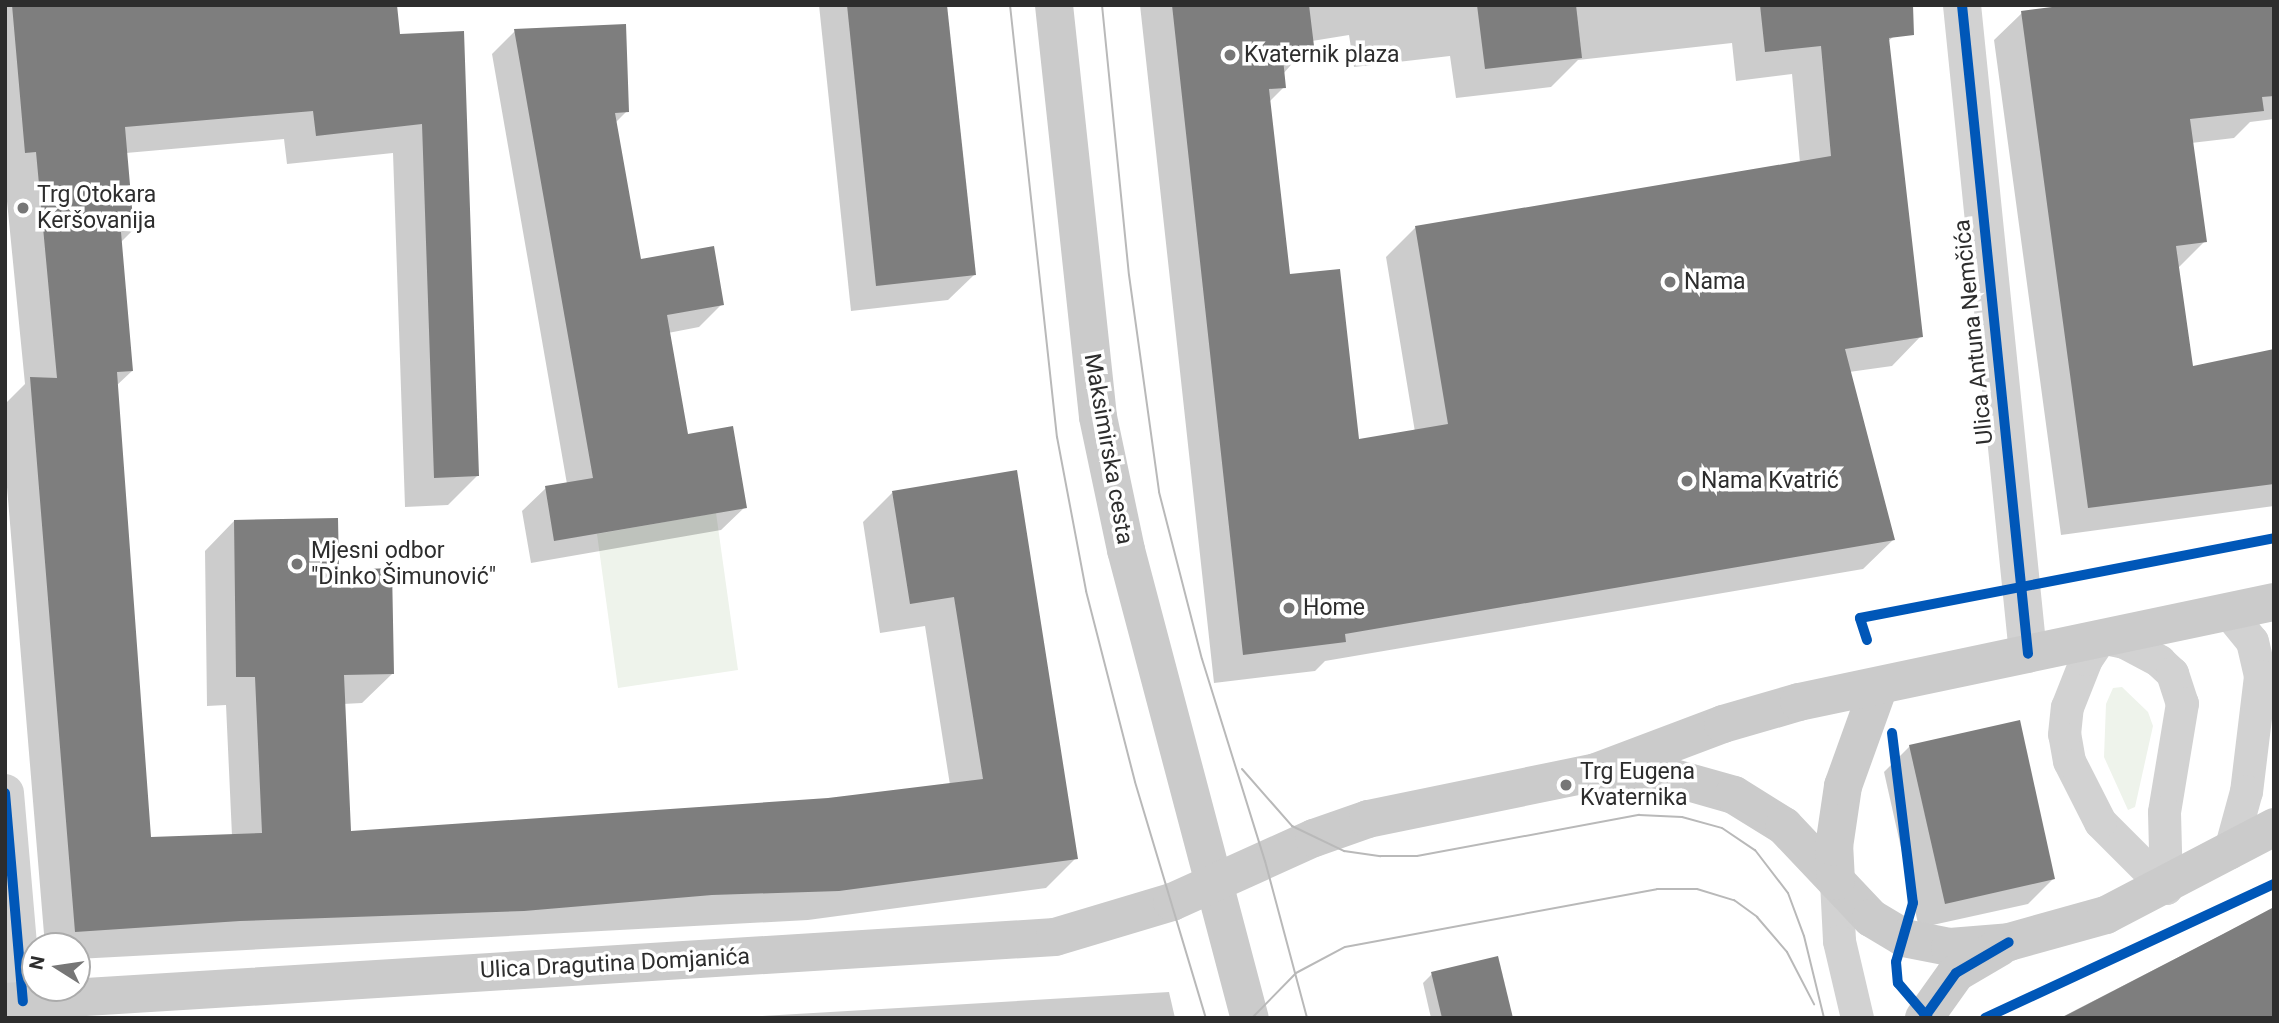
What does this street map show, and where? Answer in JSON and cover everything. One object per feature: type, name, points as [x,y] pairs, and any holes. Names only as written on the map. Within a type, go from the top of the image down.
[{"type":"main road","name":"Maksimirska cesta","points":[[1054,5],[1098,417],[1126,550],[1217,883]]},
{"type":"main road","points":[[1250,1018],[1217,883],[1355,823],[1596,772],[1765,710],[2274,602]]},
{"type":"main road","points":[[1836,881],[1834,847],[1843,786],[1879,686]]},
{"type":"main road","points":[[1596,772],[1674,778],[1734,795],[1784,826],[1871,918],[1903,938],[1951,947],[2009,942],[2106,915],[2166,888],[2274,827]]},
{"type":"main road","name":"Ulica Dragutina Domjanića","points":[[14,1002],[1026,941],[1085,930],[1217,883]]},
{"type":"main road","points":[[1924,1018],[1956,973],[2009,942]]},
{"type":"street","name":"Ulica Antuna Nemčića","points":[[1962,5],[2028,654]]},
{"type":"street","points":[[5,793],[14,1002]]},
{"type":"lane","points":[[2229,613],[2252,641],[2260,676],[2246,792],[2229,853]]},
{"type":"lane","points":[[2101,637],[2124,642],[2159,661],[2172,673],[2180,696],[2163,823],[2166,888],[2101,822],[2069,761],[2064,734],[2067,707],[2086,659],[2101,637]]},
{"type":"lane","points":[[1836,881],[1839,941],[1857,1018]]},
{"type":"shaded area","points":[[716,513],[738,670],[618,688],[597,534]]},
{"type":"shaded area","points":[[2122,687],[2148,712],[2153,726],[2135,807],[2128,810],[2104,757],[2106,704],[2113,688]]},
{"type":"building","points":[[12,5],[397,5],[400,34],[464,31],[479,476],[434,478],[422,124],[316,136],[313,111],[125,127],[134,231],[121,232],[133,371],[117,372],[151,837],[262,833],[255,677],[236,677],[234,520],[338,518],[339,570],[392,568],[394,674],[344,675],[351,831],[828,798],[983,779],[954,597],[910,604],[892,491],[1017,470],[1078,859],[839,891],[712,895],[524,911],[240,921],[75,932],[30,377],[57,378],[36,152],[25,153]]},
{"type":"building","points":[[847,5],[947,5],[976,275],[876,286]]},
{"type":"building","name":"Nama","points":[[1172,5],[1309,5],[1314,46],[1282,49],[1286,88],[1269,89],[1290,274],[1340,269],[1359,439],[1448,424],[1415,226],[1831,156],[1821,46],[1765,52],[1760,5],[1913,5],[1914,35],[1889,38],[1923,337],[1845,349],[1895,540],[1345,634],[1346,642],[1243,655]]},
{"type":"building","points":[[1477,5],[1576,5],[1582,58],[1485,69]]},
{"type":"building","points":[[2068,5],[2274,5],[2274,96],[2262,97],[2264,111],[2190,119],[2207,242],[2176,246],[2193,366],[2274,349],[2274,484],[2088,508],[2021,11]]},
{"type":"building","points":[[626,24],[629,112],[615,113],[641,259],[714,246],[724,305],[667,315],[688,434],[733,426],[747,508],[554,541],[545,486],[593,478],[514,29]]},
{"type":"building","points":[[2020,720],[2055,879],[1945,904],[1909,745]]},
{"type":"building","points":[[2274,907],[2274,1018],[2061,1018],[2223,934]]},
{"type":"building","points":[[1498,956],[1513,1018],[1442,1018],[1431,972]]},
{"type":"tram line","points":[[1010,5],[1057,437],[1086,591],[1135,782],[1206,1018]]},
{"type":"tram line","points":[[1102,5],[1129,275],[1159,492],[1202,659],[1265,861],[1307,1018]]},
{"type":"tram line","points":[[1242,769],[1292,826],[1344,851],[1381,856],[1417,856],[1639,815],[1682,817],[1722,828],[1755,850],[1788,893],[1804,936],[1824,1018]]},
{"type":"tram line","points":[[1252,1018],[1296,973],[1345,947],[1657,889],[1697,889],[1734,900],[1757,917],[1787,952],[1814,1004]]},
{"type":"cycle path","points":[[1962,5],[2028,654]]},
{"type":"cycle path","points":[[1867,640],[1860,618],[2274,538]]},
{"type":"cycle path","points":[[1892,733],[1913,903],[1896,962],[1898,983],[1928,1018]]},
{"type":"cycle path","points":[[5,793],[21,978]]},
{"type":"cycle path","points":[[1985,1018],[2274,884]]},
{"type":"cycle path","points":[[1924,1018],[1956,973],[2009,942]]},
{"type":"place","name":"Kvaternik plaza","points":[[1230,55]]},
{"type":"place","name":"Trg Otokara Keršovanija","points":[[23,208]]},
{"type":"place","name":"Nama","points":[[1670,282]]},
{"type":"place","name":"Nama Kvatrić","points":[[1687,481]]},
{"type":"place","name":"Mjesni odbor \"Dinko Šimunović\"","points":[[297,564]]},
{"type":"place","name":"Home","points":[[1289,608]]},
{"type":"place","name":"Trg Eugena Kvaternika","points":[[1566,785]]}]
